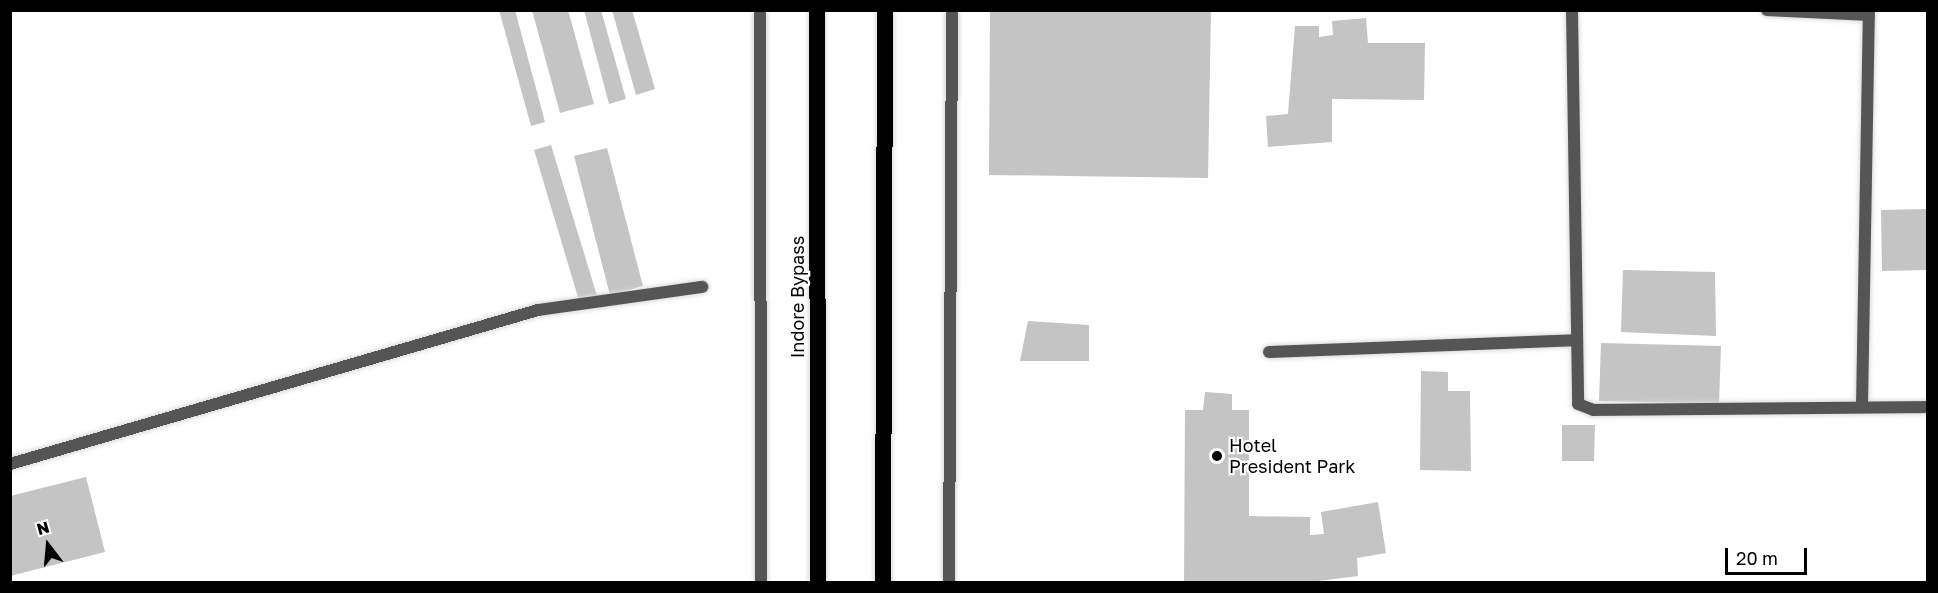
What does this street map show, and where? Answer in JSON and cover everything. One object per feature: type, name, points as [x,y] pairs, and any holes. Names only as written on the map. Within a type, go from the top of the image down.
[{"type":"highway","name":"Indore Bypass","points":[[817,10],[818,582]]},
{"type":"highway","points":[[883,582],[885,10]]},
{"type":"street","points":[[760,10],[761,582]]},
{"type":"street","points":[[949,582],[952,10]]},
{"type":"street","points":[[1572,10],[1575,400],[1594,410],[1928,407]]},
{"type":"street","points":[[1767,10],[1869,13],[1862,406]]},
{"type":"street","points":[[10,464],[527,313],[702,287]]},
{"type":"street","points":[[1269,352],[1575,340]]},
{"type":"building","points":[[499,10],[515,10],[545,122],[531,126]]},
{"type":"building","points":[[532,10],[568,10],[594,104],[560,113]]},
{"type":"building","points":[[584,10],[601,10],[626,99],[609,104]]},
{"type":"building","points":[[612,10],[632,10],[655,89],[636,95]]},
{"type":"building","points":[[990,10],[1211,10],[1208,178],[989,175]]},
{"type":"building","points":[[1366,18],[1368,43],[1425,43],[1424,100],[1332,99],[1332,142],[1268,147],[1266,116],[1288,114],[1295,26],[1319,26],[1319,37],[1333,35],[1332,21]]},
{"type":"building","points":[[551,145],[598,299],[580,304],[534,150]]},
{"type":"building","points":[[607,148],[643,286],[610,295],[574,156]]},
{"type":"building","points":[[1928,209],[1928,270],[1882,271],[1881,210]]},
{"type":"building","points":[[1623,270],[1715,272],[1716,336],[1621,332]]},
{"type":"building","points":[[1028,321],[1089,325],[1089,361],[1020,361]]},
{"type":"building","points":[[1601,343],[1721,346],[1719,404],[1599,401]]},
{"type":"building","points":[[1421,371],[1448,372],[1448,391],[1470,391],[1471,471],[1420,470]]},
{"type":"building","name":"Hotel President Park","points":[[1205,392],[1232,394],[1232,410],[1249,410],[1249,516],[1310,517],[1310,535],[1324,534],[1321,512],[1378,502],[1386,553],[1357,558],[1358,576],[1310,582],[1184,582],[1185,410],[1203,410]]},
{"type":"building","points":[[1562,425],[1595,425],[1594,461],[1562,461]]},
{"type":"building","points":[[86,477],[105,552],[10,576],[10,496]]},
{"type":"place","name":"Hotel President Park","points":[[1217,456]]}]
